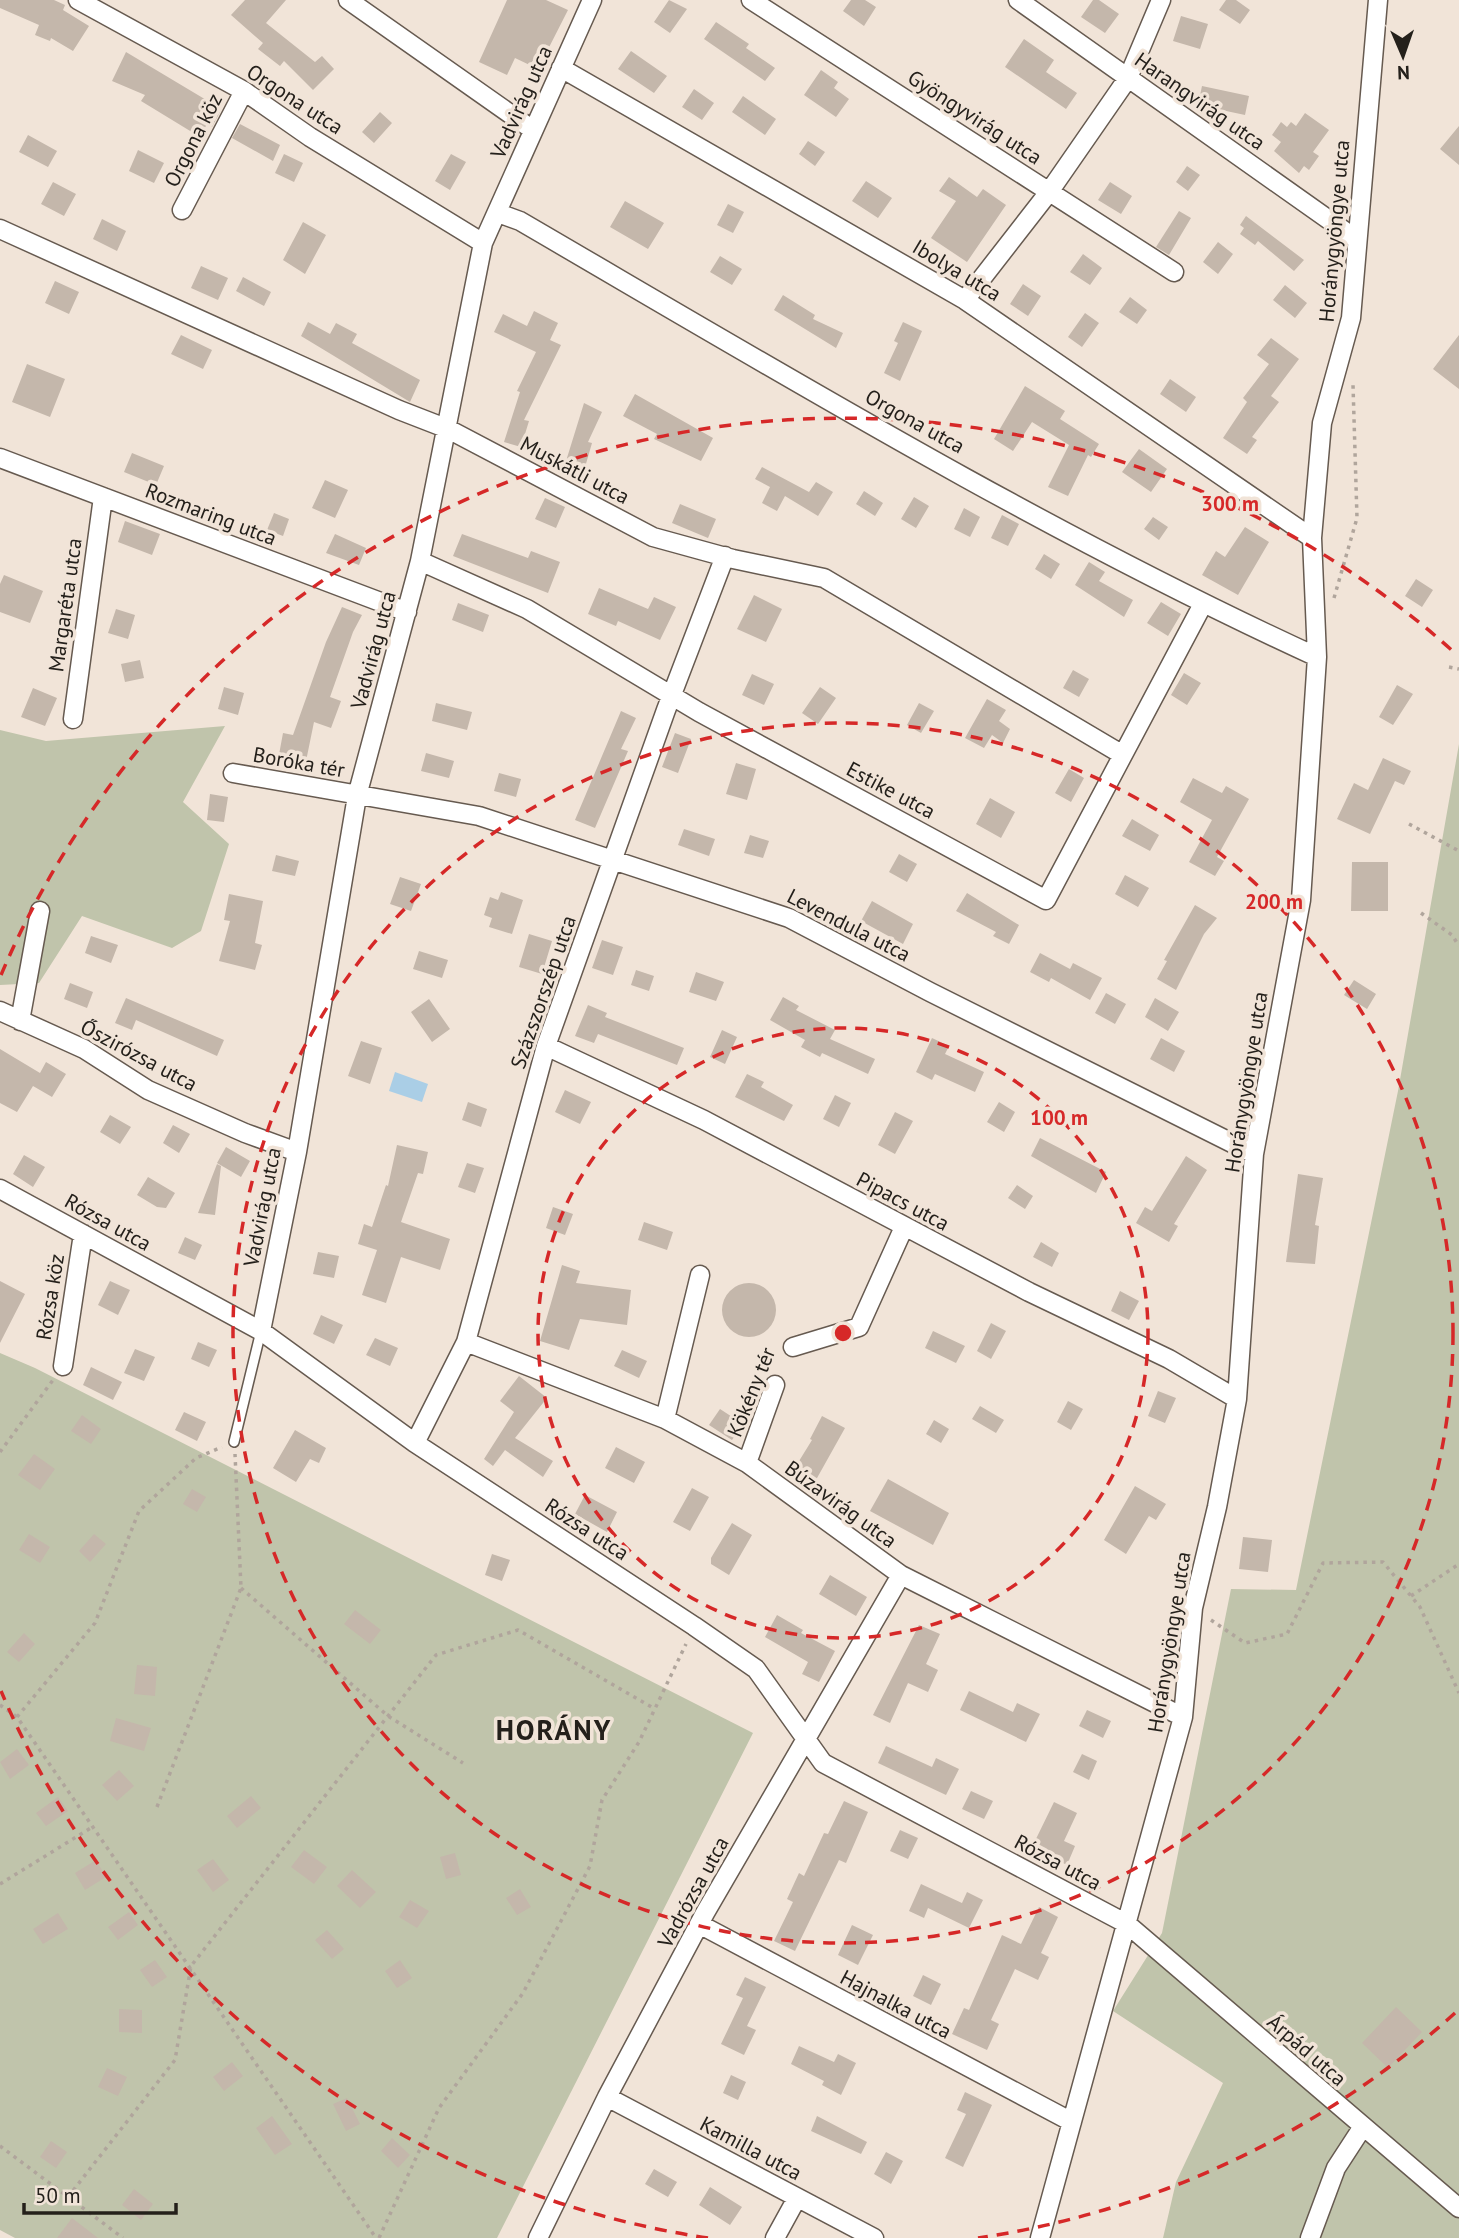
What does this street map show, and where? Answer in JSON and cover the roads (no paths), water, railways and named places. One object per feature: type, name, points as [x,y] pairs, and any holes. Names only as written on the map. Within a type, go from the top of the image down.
[{"type":"street","name":"Orgona utca","points":[[78,0],[244,91],[310,137],[482,243]]},
{"type":"street","points":[[348,0],[533,130]]},
{"type":"street","name":"Vadvirág utca","points":[[261,1331],[297,1152],[357,796],[420,561],[448,429],[482,243],[498,213],[592,0]]},
{"type":"street","name":"Gyöngyvirág utca","points":[[751,0],[1174,272]]},
{"type":"street","name":"Harangvirág utca","points":[[1018,0],[1356,239]]},
{"type":"street","points":[[965,300],[1049,192],[1128,78],[1161,0]]},
{"type":"street","name":"Horánygyöngye utca","points":[[1040,2238],[1183,1717],[1194,1608],[1217,1507],[1237,1399],[1254,1154],[1300,900],[1317,657],[1312,538],[1322,423],[1352,318],[1356,239],[1378,0]]},
{"type":"street","name":"Ibolya utca","points":[[561,68],[965,300],[1312,538]]},
{"type":"street","name":"Orgona köz","points":[[182,210],[244,91]]},
{"type":"street","name":"Orgona utca","points":[[498,213],[520,221],[846,410],[1203,604],[1317,657]]},
{"type":"street","name":"Muskátli utca","points":[[0,229],[399,410],[448,429],[653,537],[824,578],[1123,755]]},
{"type":"street","name":"Rozmaring utca","points":[[0,458],[407,612]]},
{"type":"street","name":"Margaréta utca","points":[[73,719],[103,497]]},
{"type":"street","name":"Százszorszép utca","points":[[415,1443],[466,1342],[546,1046],[725,556]]},
{"type":"street","name":"Estike utca","points":[[420,561],[527,610],[673,697],[1046,900],[1203,604]]},
{"type":"street","name":"Boróka tér","points":[[233,773],[357,796]]},
{"type":"street","name":"Levendula utca","points":[[357,796],[478,816],[789,918],[930,992],[1254,1154]]},
{"type":"street","points":[[20,1021],[40,911]]},
{"type":"street","name":"Őszirózsa utca","points":[[0,1011],[84,1049],[148,1090],[245,1133],[297,1152]]},
{"type":"street","name":"Pipacs utca","points":[[546,1046],[704,1120],[904,1227],[1169,1359],[1237,1399]]},
{"type":"street","name":"Rózsa utca","points":[[0,1189],[261,1331],[415,1443],[695,1626],[756,1669],[805,1742],[823,1763],[1127,1924]]},
{"type":"street","name":"Kökény tér","points":[[793,1347],[859,1327],[904,1227]]},
{"type":"street","name":"Rózsa köz","points":[[63,1366],[83,1234]]},
{"type":"street","points":[[664,1419],[700,1275]]},
{"type":"street","name":"Búzavirág utca","points":[[466,1342],[664,1419],[747,1463],[901,1575],[1183,1717]]},
{"type":"street","name":"Kökény tér","points":[[747,1463],[775,1385]]},
{"type":"street","name":"Vadrózsa utca","points":[[538,2238],[607,2097],[699,1924],[901,1575]]},
{"type":"street","name":"Hajnalka utca","points":[[699,1924],[1072,2122]]},
{"type":"street","name":"Árpád utca","points":[[1127,1924],[1362,2128],[1459,2208]]},
{"type":"street","name":"Kamilla utca","points":[[607,2097],[874,2238]]},
{"type":"street","points":[[1310,2238],[1336,2168],[1362,2128]]},
{"type":"street","points":[[775,2238],[797,2197]]},
{"type":"lane","points":[[234,1441],[261,1331]]},
{"type":"water","points":[[395,1072],[428,1084],[422,1102],[389,1091]]},
{"type":"district","name":"HORÁNY","points":[[554,1729]]}]
